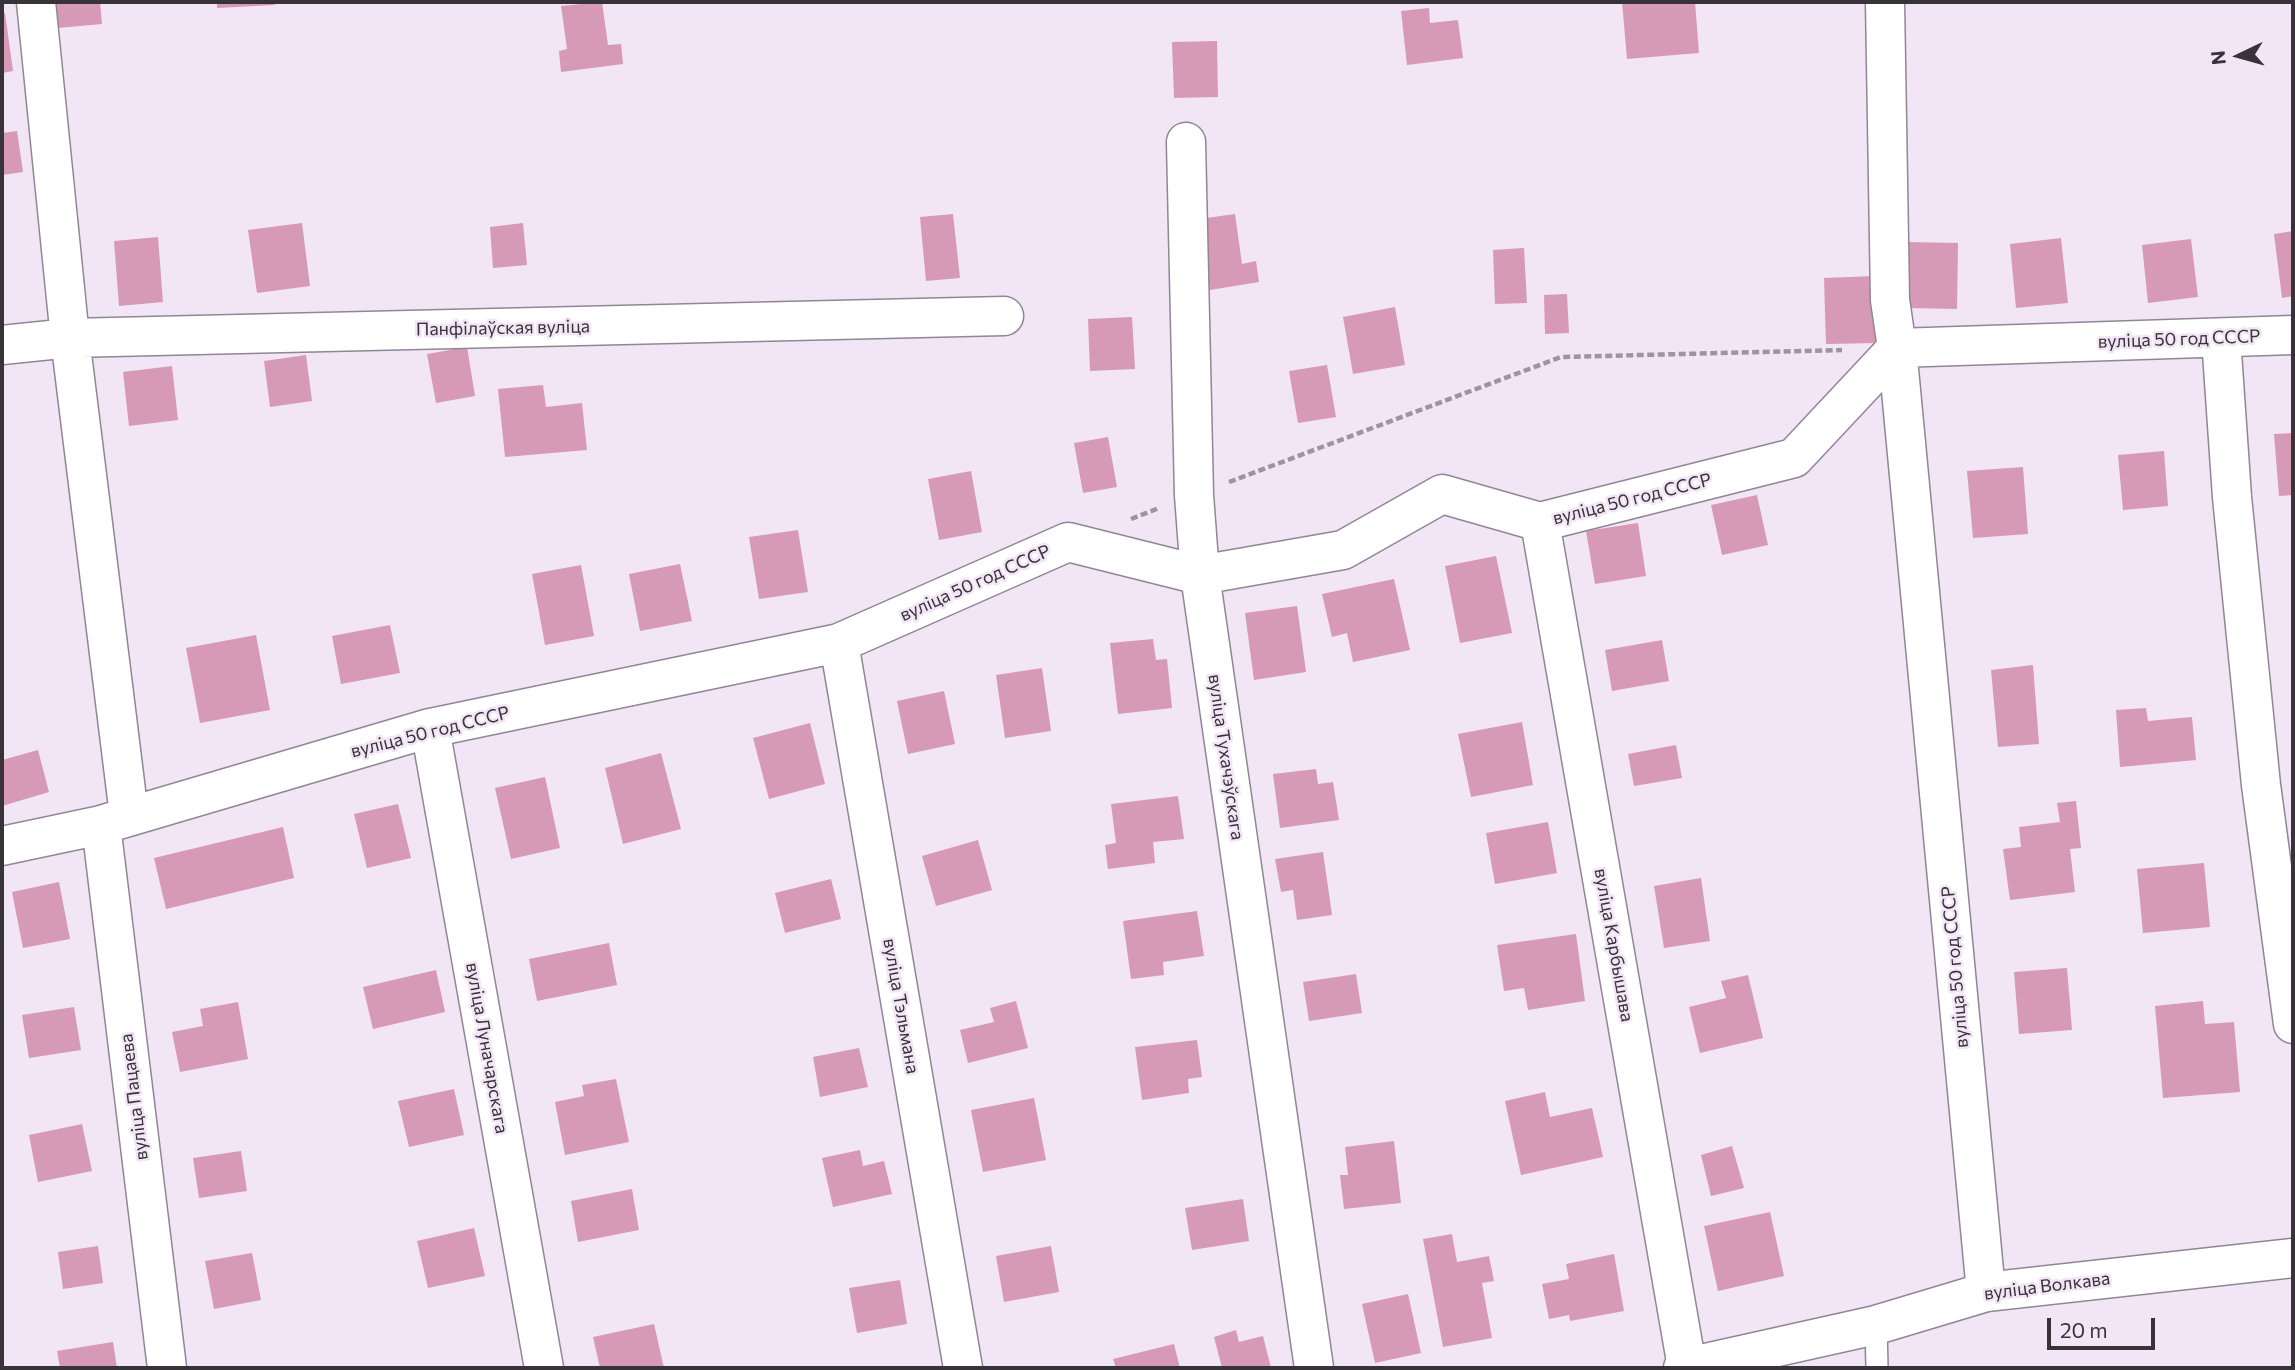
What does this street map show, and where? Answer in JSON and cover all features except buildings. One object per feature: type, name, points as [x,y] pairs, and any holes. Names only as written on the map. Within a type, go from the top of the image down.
[{"type":"street","name":"вуліца Пацаева","points":[[36,2],[167,1368]]},
{"type":"street","points":[[1885,2],[1889,300],[1898,348]]},
{"type":"street","name":"вуліца Тухачэўскага","points":[[1186,142],[1194,495],[1199,575],[1314,1368]]},
{"type":"street","name":"Панфілаўская вуліца","points":[[2,345],[70,338],[1004,316]]},
{"type":"street","name":"вуліца 50 год СССР","points":[[2,846],[115,820],[430,728],[839,643],[1068,542],[1199,575],[1343,550],[1442,495],[1540,522],[1794,458],[1898,348],[2293,335]]},
{"type":"street","points":[[2221,338],[2232,497],[2261,785],[2293,1024]]},
{"type":"street","name":"вуліца 50 год СССР","points":[[1898,348],[1986,1292]]},
{"type":"street","name":"вуліца Карбышава","points":[[1540,522],[1685,1368]]},
{"type":"street","name":"вуліца Тэльмана","points":[[839,643],[962,1368]]},
{"type":"street","name":"вуліца Луначарскага","points":[[430,728],[544,1368]]},
{"type":"street","name":"вуліца Волкава","points":[[1685,1368],[1876,1325],[1986,1292],[2293,1258]]},
{"type":"lane","points":[[1876,1325],[1877,1368]]},
{"type":"path","points":[[1068,542],[1561,357],[1898,348]]}]
